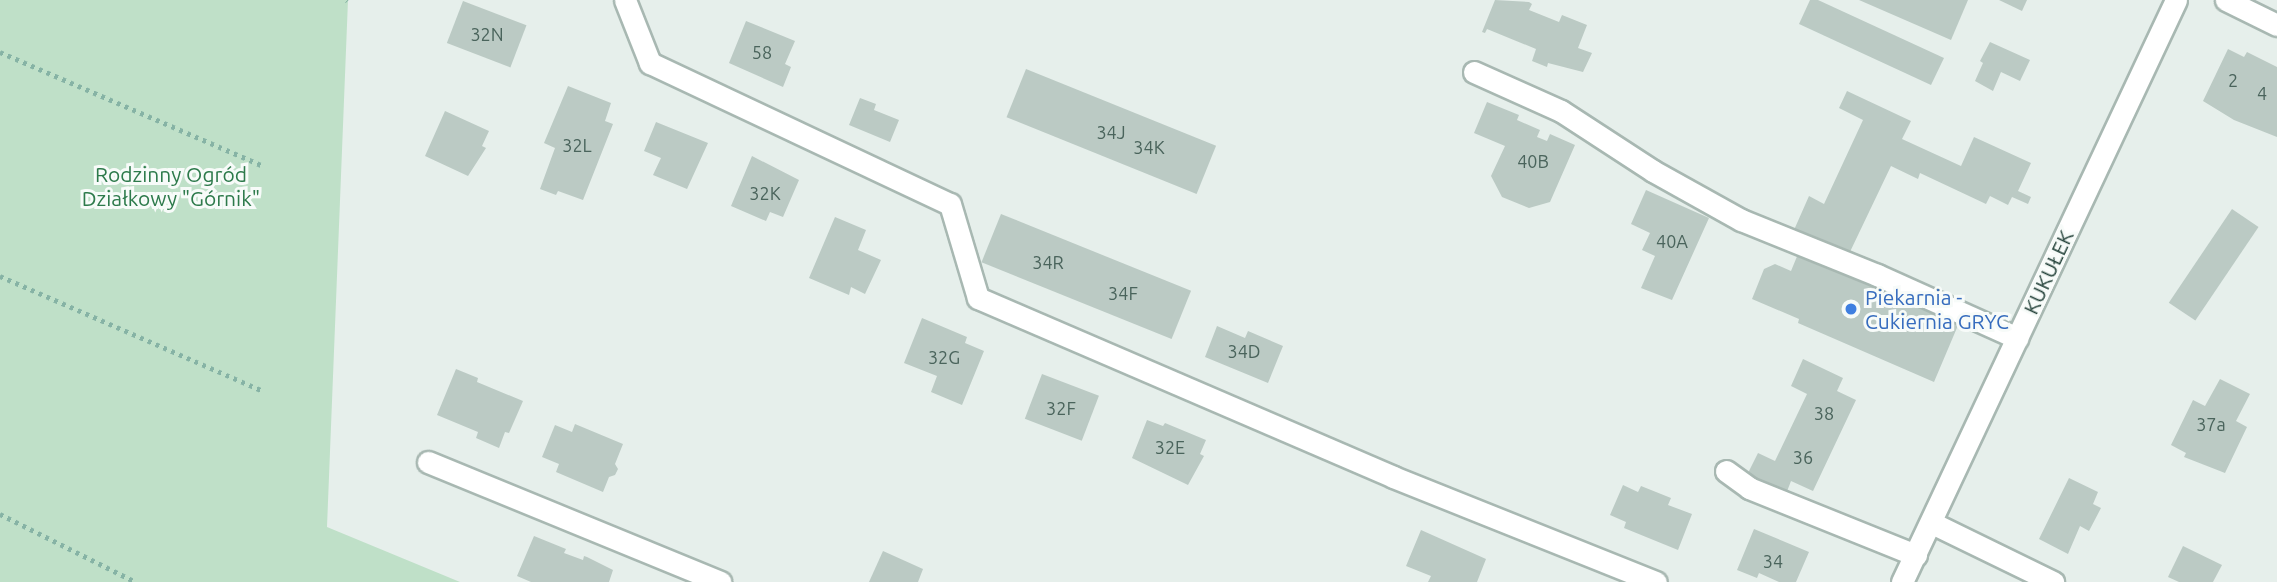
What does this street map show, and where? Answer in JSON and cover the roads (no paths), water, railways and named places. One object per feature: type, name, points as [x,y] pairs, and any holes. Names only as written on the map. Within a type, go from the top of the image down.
[{"type":"street","points":[[625,0],[650,63],[950,204],[978,298],[1393,477],[1656,582]]},
{"type":"street","name":"KUKUŁEK","points":[[1902,582],[1933,523],[2176,0]]},
{"type":"street","points":[[2225,0],[2277,25]]},
{"type":"street","points":[[1474,72],[1561,111],[1653,171],[1741,220],[1877,275],[2017,338]]},
{"type":"street","points":[[428,462],[720,582]]},
{"type":"street","points":[[1727,471],[1749,488],[1916,555]]},
{"type":"street","points":[[1933,523],[2053,582]]},
{"type":"place","name":"Piekarnia - Cukiernia GRYC","points":[[1851,309]]},
{"type":"park label","name":"Rodzinny Ogród Działkowy \"Górnik\"","points":[[171,186]]}]
